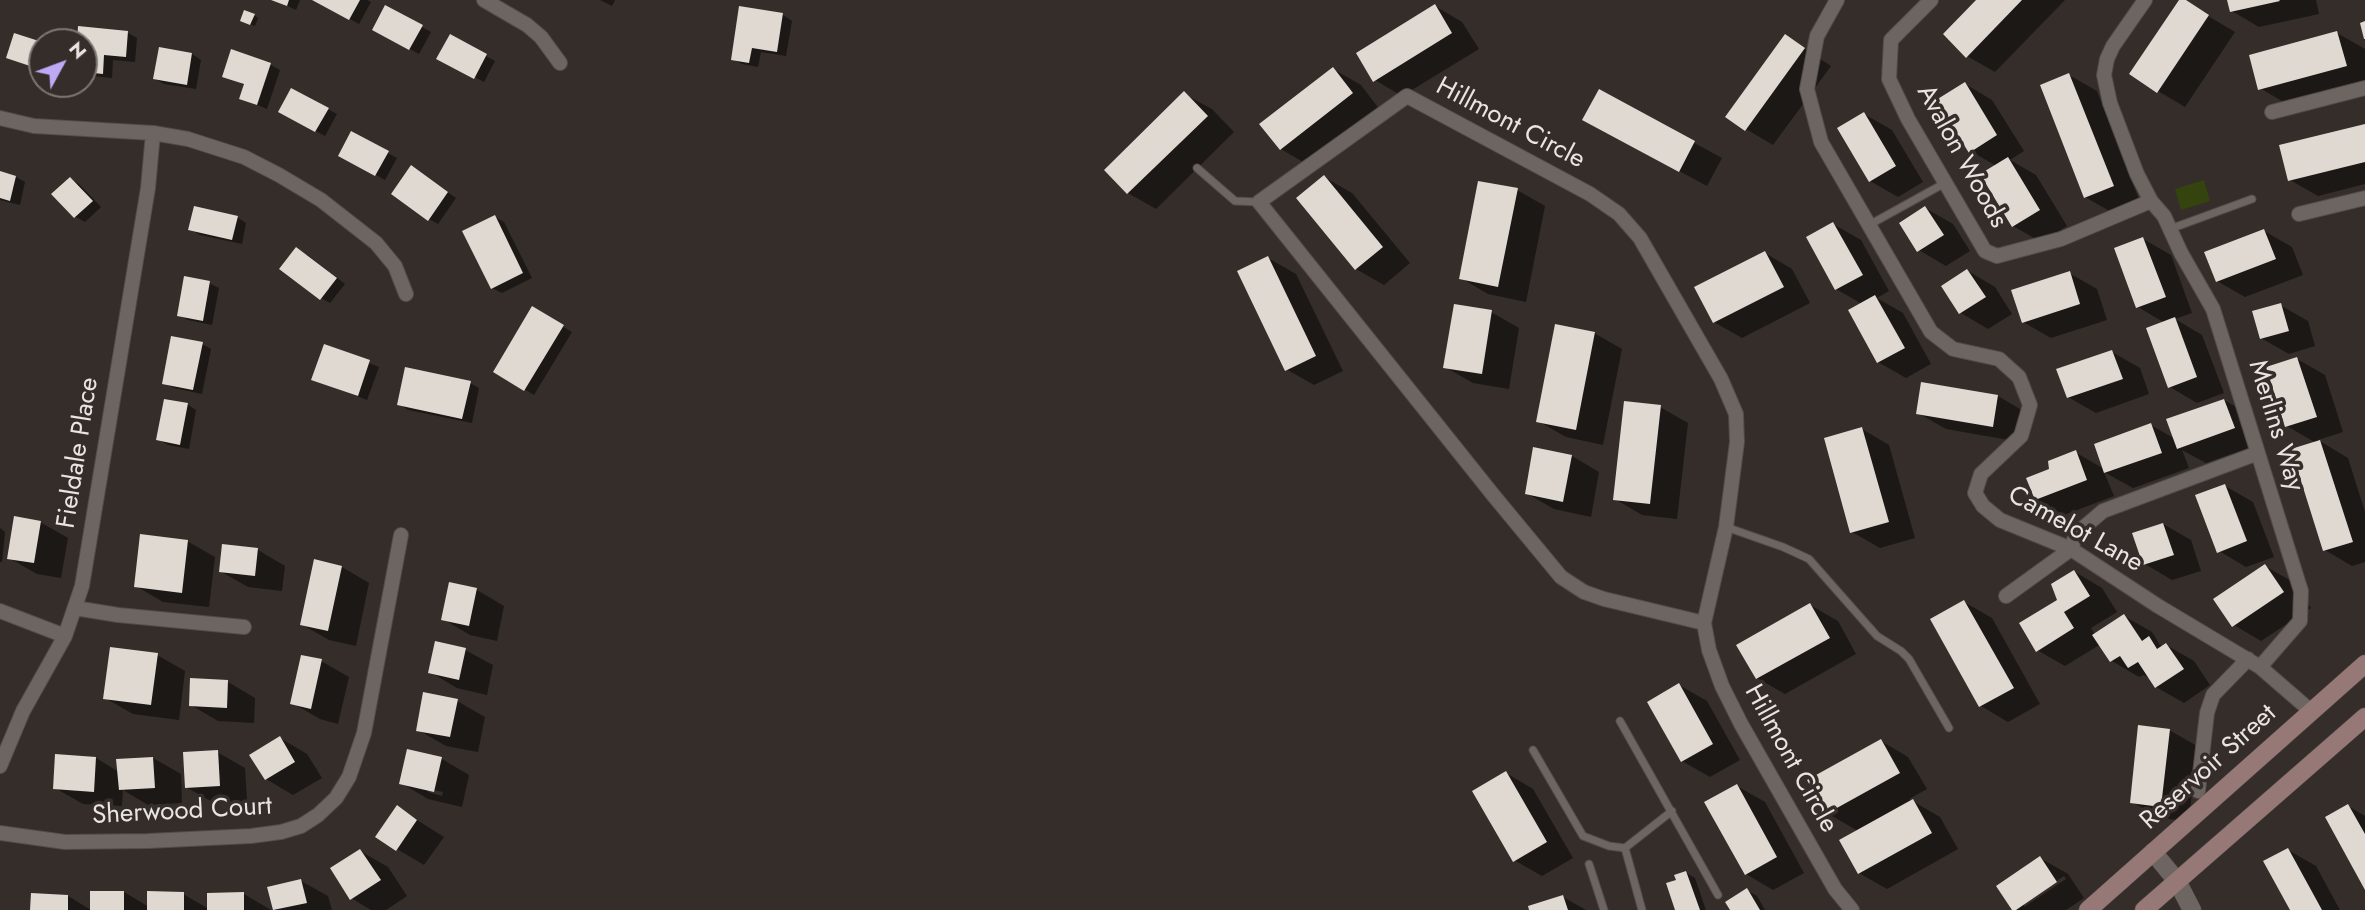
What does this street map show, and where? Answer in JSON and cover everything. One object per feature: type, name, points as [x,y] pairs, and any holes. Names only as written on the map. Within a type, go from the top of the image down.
[{"type":"main road","name":"Reservoir Street","points":[[2088,910],[2365,664]]},
{"type":"main road","points":[[2144,910],[2365,717]]},
{"type":"street","points":[[484,0],[527,24],[541,37],[560,63]]},
{"type":"street","name":"Camelot Lane","points":[[1837,0],[1817,36],[1807,89],[1821,142],[1931,332],[1953,349],[1999,359],[2019,377],[2031,405],[2021,436],[1981,474],[1975,493],[1983,506],[2000,520],[2071,550],[2254,663],[2312,712]]},
{"type":"street","name":"Avalon Woods","points":[[1931,0],[1891,40],[1889,79],[1908,119],[1986,251],[1997,256],[2061,239],[2151,201]]},
{"type":"street","points":[[2145,0],[2113,46],[2104,75],[2137,174],[2151,201]]},
{"type":"street","points":[[2272,112],[2365,88]]},
{"type":"street","name":"Hillmont Circle","points":[[1259,202],[1407,96],[1590,194],[1619,214],[1640,238],[1721,379],[1736,414],[1737,442],[1726,527],[1704,623],[1709,650],[1722,686],[1835,889],[1852,910]]},
{"type":"street","points":[[0,118],[34,127],[153,133],[188,139],[236,154],[305,190],[384,250],[395,266],[406,294]]},
{"type":"street","name":"Fieldale Place","points":[[0,766],[23,711],[65,636],[82,586],[148,188],[153,133]]},
{"type":"street","points":[[2299,214],[2365,198]]},
{"type":"street","name":"Merlins Way","points":[[2151,201],[2164,216],[2181,253],[2213,309],[2301,591],[2300,621],[2254,663],[2213,695],[2207,713],[2198,791]]},
{"type":"street","points":[[1259,202],[1561,577],[1584,592],[1604,599],[1704,623]]},
{"type":"street","points":[[2006,596],[2071,550],[2076,534],[2103,511],[2258,453]]},
{"type":"street","name":"Sherwood Court","points":[[0,833],[65,842],[251,836],[301,826],[318,815],[336,798],[349,777],[364,733],[401,535]]},
{"type":"street","points":[[75,608],[118,615],[244,627]]},
{"type":"street","points":[[0,611],[65,636]]},
{"type":"street","points":[[2153,852],[2177,881],[2192,910]]},
{"type":"lane","points":[[1197,168],[1235,201],[1259,202]]},
{"type":"lane","points":[[1869,225],[1945,183]]},
{"type":"lane","points":[[2170,229],[2252,199]]},
{"type":"lane","points":[[1726,527],[1809,559],[1877,636],[1909,659],[1949,728]]},
{"type":"lane","points":[[1620,721],[1718,895]]},
{"type":"lane","points":[[1533,750],[1583,836],[1609,846],[1625,848],[1672,811]]},
{"type":"lane","points":[[1625,848],[1642,910]]},
{"type":"lane","points":[[1589,864],[1604,910]]},
{"type":"green space","points":[[2204,180],[2210,201],[2181,210],[2175,189]]},
{"type":"building","points":[[271,0],[289,0],[287,6]]},
{"type":"building","points":[[312,0],[360,0],[349,20]]},
{"type":"building","points":[[1976,0],[2022,0],[1966,58],[1943,34]]},
{"type":"building","points":[[2179,0],[2186,0],[2209,15],[2157,93],[2129,74]]},
{"type":"building","points":[[2227,0],[2279,0],[2280,1],[2230,12]]},
{"type":"building","points":[[1435,4],[1452,33],[1373,82],[1356,53]]},
{"type":"building","points":[[385,5],[423,25],[409,50],[372,30]]},
{"type":"building","points":[[739,6],[783,13],[777,52],[752,48],[749,63],[731,60]]},
{"type":"building","points":[[244,10],[255,14],[250,25],[240,21]]},
{"type":"building","points":[[2365,21],[2365,39],[2364,39],[2360,23]]},
{"type":"building","points":[[98,28],[128,31],[126,57],[104,55],[103,74],[98,73]]},
{"type":"building","points":[[2337,31],[2347,66],[2258,90],[2249,55]]},
{"type":"building","points":[[14,33],[28,38],[28,65],[6,58]]},
{"type":"building","points":[[450,34],[487,54],[474,79],[436,59]]},
{"type":"building","points":[[1785,34],[1805,48],[1745,131],[1725,117]]},
{"type":"building","points":[[159,47],[192,53],[187,85],[153,79]]},
{"type":"building","points":[[231,49],[271,63],[257,105],[239,99],[244,84],[222,77]]},
{"type":"building","points":[[1333,67],[1353,93],[1280,150],[1259,124]]},
{"type":"building","points":[[2069,73],[2114,186],[2084,198],[2040,85]]},
{"type":"building","points":[[1965,82],[1997,135],[1969,153],[1936,100]]},
{"type":"building","points":[[291,88],[329,108],[315,132],[278,112]]},
{"type":"building","points":[[1599,89],[1695,141],[1679,172],[1582,120]]},
{"type":"building","points":[[1184,91],[1208,116],[1127,194],[1104,170]]},
{"type":"building","points":[[1864,112],[1896,166],[1869,182],[1837,128]]},
{"type":"building","points":[[2365,124],[2365,162],[2288,181],[2279,145]]},
{"type":"building","points":[[351,131],[389,151],[375,176],[338,156]]},
{"type":"building","points":[[2008,157],[2040,210],[2012,227],[1980,174]]},
{"type":"building","points":[[411,165],[448,192],[428,221],[391,194]]},
{"type":"building","points":[[0,171],[16,176],[10,201],[0,198]]},
{"type":"building","points":[[1324,175],[1383,247],[1355,270],[1296,198]]},
{"type":"building","points":[[70,177],[93,201],[74,218],[51,194]]},
{"type":"building","points":[[1478,181],[1518,188],[1498,287],[1459,279]]},
{"type":"building","points":[[194,206],[238,216],[232,240],[188,230]]},
{"type":"building","points":[[1925,206],[1944,235],[1917,252],[1899,223]]},
{"type":"building","points":[[495,215],[523,273],[491,289],[462,231]]},
{"type":"building","points":[[1833,222],[1863,275],[1835,290],[1806,237]]},
{"type":"building","points":[[2264,229],[2276,259],[2216,282],[2204,252]]},
{"type":"building","points":[[2143,237],[2166,297],[2136,308],[2114,248]]},
{"type":"building","points":[[296,247],[337,278],[320,300],[279,269]]},
{"type":"building","points":[[1765,251],[1784,287],[1713,323],[1694,287]]},
{"type":"building","points":[[1268,256],[1316,356],[1285,371],[1237,271]]},
{"type":"building","points":[[1967,269],[1986,297],[1959,314],[1941,286]]},
{"type":"building","points":[[2070,271],[2080,304],[2022,323],[2011,290]]},
{"type":"building","points":[[184,276],[210,281],[203,321],[177,316]]},
{"type":"building","points":[[1875,295],[1905,348],[1877,363],[1848,310]]},
{"type":"building","points":[[2281,303],[2289,331],[2260,339],[2252,311]]},
{"type":"building","points":[[1454,304],[1492,310],[1482,374],[1443,368]]},
{"type":"building","points":[[532,306],[564,325],[524,391],[493,372]]},
{"type":"building","points":[[2175,317],[2197,377],[2168,388],[2146,328]]},
{"type":"building","points":[[1555,324],[1595,332],[1576,430],[1536,422]]},
{"type":"building","points":[[171,336],[203,342],[193,390],[162,384]]},
{"type":"building","points":[[324,344],[370,360],[358,396],[311,380]]},
{"type":"building","points":[[2112,350],[2123,379],[2067,398],[2056,369]]},
{"type":"building","points":[[2297,357],[2317,417],[2285,427],[2266,367]]},
{"type":"building","points":[[405,367],[471,381],[462,419],[397,405]]},
{"type":"building","points":[[1921,382],[1998,395],[1993,427],[1916,414]]},
{"type":"building","points":[[164,399],[188,403],[180,445],[156,440]]},
{"type":"building","points":[[2224,399],[2235,428],[2177,449],[2166,419]]},
{"type":"building","points":[[1624,401],[1661,405],[1650,504],[1613,500]]},
{"type":"building","points":[[2151,423],[2162,453],[2104,473],[2094,444]]},
{"type":"building","points":[[1862,427],[1889,522],[1850,533],[1824,438]]},
{"type":"building","points":[[2320,440],[2353,542],[2323,551],[2291,449]]},
{"type":"building","points":[[1533,447],[1572,455],[1563,502],[1525,494]]},
{"type":"building","points":[[2076,450],[2087,480],[2035,500],[2026,478],[2049,469],[2048,461]]},
{"type":"building","points":[[2225,484],[2247,541],[2217,553],[2195,495]]},
{"type":"building","points":[[14,516],[41,521],[34,563],[7,559]]},
{"type":"building","points":[[2163,523],[2174,555],[2143,565],[2132,533]]},
{"type":"building","points":[[140,534],[188,540],[182,593],[134,587]]},
{"type":"building","points":[[222,544],[258,548],[255,576],[219,572]]},
{"type":"building","points":[[314,559],[342,566],[328,631],[300,625]]},
{"type":"building","points":[[2265,564],[2284,592],[2232,627],[2213,599]]},
{"type":"building","points":[[2074,570],[2090,596],[2064,612],[2074,628],[2036,652],[2019,623],[2057,600],[2051,584]]},
{"type":"building","points":[[449,582],[477,588],[469,626],[441,620]]},
{"type":"building","points":[[1964,600],[2014,688],[1979,707],[1930,619]]},
{"type":"building","points":[[1810,603],[1830,638],[1756,679],[1736,645]]},
{"type":"building","points":[[2124,614],[2142,641],[2149,636],[2157,649],[2166,643],[2184,669],[2155,688],[2138,662],[2128,668],[2120,656],[2110,662],[2092,635]]},
{"type":"building","points":[[435,641],[466,648],[459,680],[428,673]]},
{"type":"building","points":[[110,647],[158,653],[151,705],[103,699]]},
{"type":"building","points":[[301,655],[322,659],[311,709],[290,704]]},
{"type":"building","points":[[190,678],[228,680],[227,708],[189,706]]},
{"type":"building","points":[[1679,683],[1713,744],[1681,762],[1647,702]]},
{"type":"building","points":[[423,692],[458,699],[450,737],[416,731]]},
{"type":"building","points":[[2138,725],[2170,729],[2161,807],[2130,803]]},
{"type":"building","points":[[280,736],[295,762],[265,780],[249,755]]},
{"type":"building","points":[[1881,739],[1900,773],[1826,814],[1807,780]]},
{"type":"building","points":[[407,749],[442,757],[434,792],[399,784]]},
{"type":"building","points":[[218,750],[220,786],[185,788],[183,752]]},
{"type":"building","points":[[55,754],[96,757],[94,792],[53,789]]},
{"type":"building","points":[[153,757],[155,788],[119,790],[116,759]]},
{"type":"building","points":[[1506,771],[1547,842],[1513,862],[1472,791]]},
{"type":"building","points":[[1737,784],[1777,857],[1745,875],[1704,802]]},
{"type":"building","points":[[1913,799],[1932,833],[1858,874],[1839,840]]},
{"type":"building","points":[[2348,804],[2365,834],[2365,890],[2325,817]]},
{"type":"building","points":[[397,805],[417,820],[396,851],[375,837]]},
{"type":"building","points":[[2288,848],[2322,910],[2290,910],[2263,861]]},
{"type":"building","points":[[360,849],[381,880],[350,900],[330,868]]},
{"type":"building","points":[[2040,856],[2057,882],[2016,910],[2012,910],[1996,886]]},
{"type":"building","points":[[1686,871],[1700,910],[1675,910],[1666,883],[1676,880],[1674,875]]},
{"type":"building","points":[[301,879],[307,903],[273,910],[267,887]]},
{"type":"building","points":[[1747,888],[1760,910],[1730,910],[1725,902]]},
{"type":"building","points":[[90,891],[124,891],[124,910],[90,910]]},
{"type":"building","points":[[147,891],[184,892],[184,910],[147,910]]},
{"type":"building","points":[[244,892],[244,910],[207,910],[207,893]]},
{"type":"building","points":[[31,893],[68,895],[68,910],[30,910]]},
{"type":"building","points":[[1563,895],[1568,910],[1529,910],[1528,906]]}]
